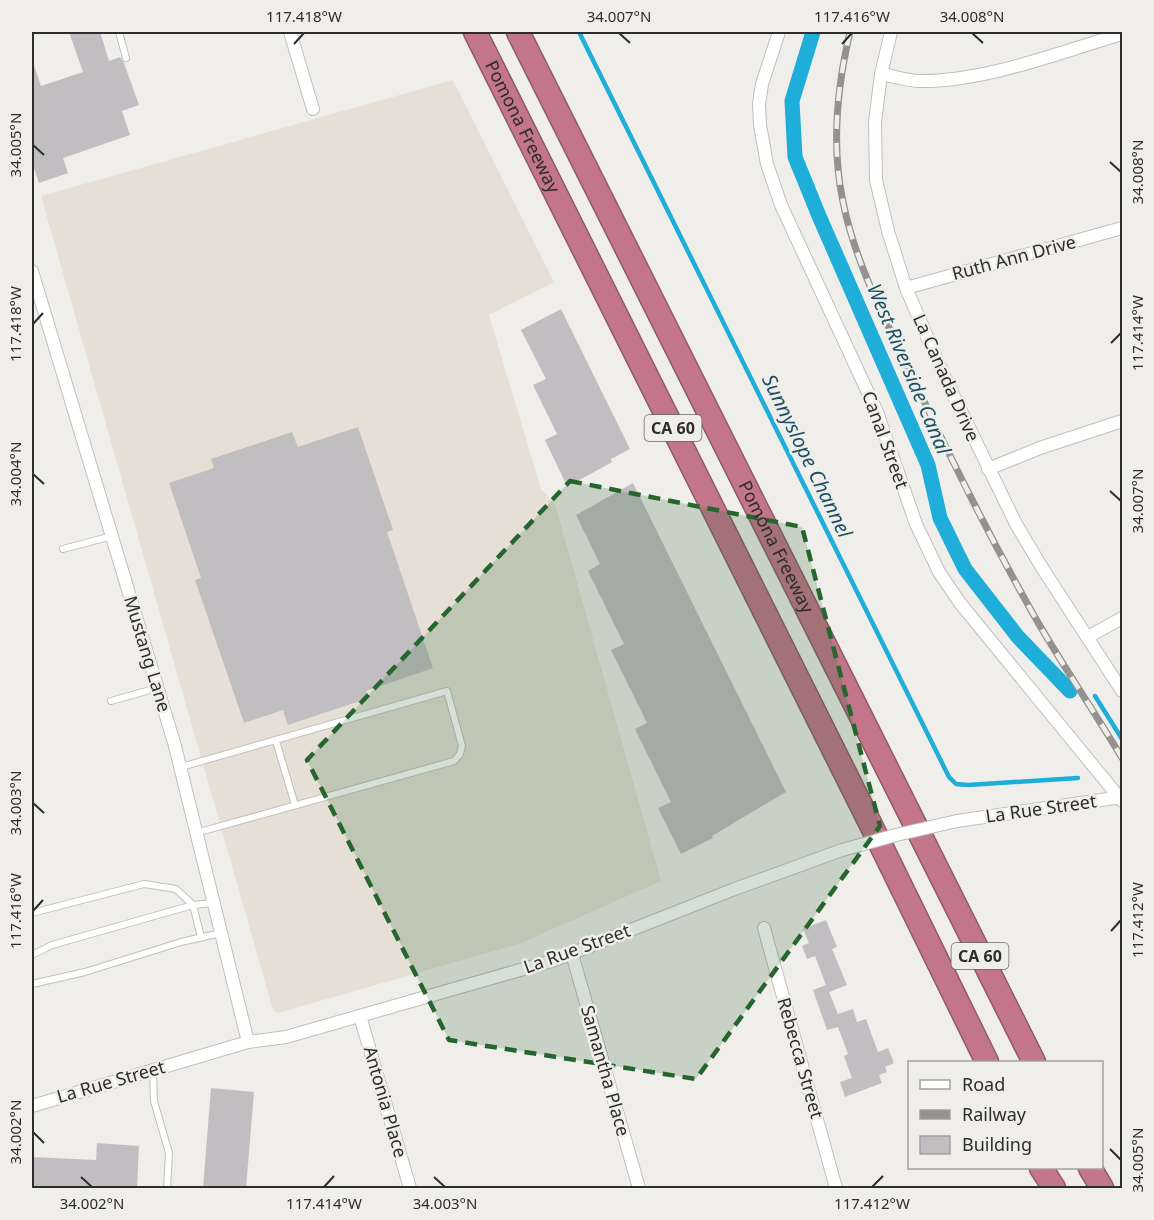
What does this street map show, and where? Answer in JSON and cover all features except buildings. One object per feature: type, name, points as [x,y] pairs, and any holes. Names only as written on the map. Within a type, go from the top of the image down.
[{"type":"highway","name":"Pomona Freeway","points":[[475,32],[987,1061]]},
{"type":"highway","name":"Pomona Freeway","points":[[518,32],[1033,1061]]},
{"type":"highway","points":[[1042,1169],[1054,1188]]},
{"type":"highway","points":[[1091,1169],[1102,1188]]},
{"type":"street","points":[[290,32],[313,109]]},
{"type":"street","name":"Canal Street","points":[[779,32],[762,84],[759,105],[767,164],[781,205],[877,412],[916,524],[939,572],[960,603],[1122,798]]},
{"type":"street","name":"La Canada Drive","points":[[891,32],[881,74],[875,122],[876,180],[888,231],[906,288],[944,376],[1016,524],[1122,691]]},
{"type":"street","points":[[881,74],[915,81],[952,80],[991,72],[1122,34]]},
{"type":"street","name":"Ruth Ann Drive","points":[[906,288],[1122,228]]},
{"type":"street","name":"Mustang Lane","points":[[32,271],[180,767],[248,1042]]},
{"type":"street","points":[[988,469],[1040,448],[1122,421]]},
{"type":"street","points":[[1088,637],[1122,618]]},
{"type":"street","name":"La Rue Street","points":[[32,1106],[248,1042],[286,1037],[572,954],[732,890],[842,850],[957,821],[1122,798]]},
{"type":"street","name":"Rebecca Street","points":[[764,928],[836,1188]]},
{"type":"street","name":"Samantha Place","points":[[572,954],[639,1188]]},
{"type":"street","name":"Antonia Place","points":[[360,1016],[410,1188]]},
{"type":"lane","points":[[119,32],[126,58]]},
{"type":"lane","points":[[63,549],[112,536]]},
{"type":"lane","points":[[111,701],[157,688]]},
{"type":"lane","points":[[180,767],[447,691],[462,746],[460,754],[454,760],[196,833]]},
{"type":"lane","points":[[276,741],[295,805]]},
{"type":"lane","points":[[32,913],[144,884],[176,889],[193,905],[201,937]]},
{"type":"lane","points":[[32,955],[52,945],[193,905],[213,903]]},
{"type":"lane","points":[[32,984],[85,972],[181,942],[221,933]]},
{"type":"lane","points":[[153,1070],[154,1101],[169,1153],[167,1188]]},
{"type":"highlighted area","points":[[570,481],[802,527],[880,826],[696,1079],[449,1040],[307,760]]},
{"type":"shaded area","points":[[453,80],[554,282],[489,315],[541,489],[555,504],[661,881],[519,944],[278,1013],[273,1010],[41,196]]},
{"type":"waterway","name":"Sunnyslope Channel","points":[[579,32],[949,777],[956,784],[968,785],[1078,778]]},
{"type":"waterway","name":"West Riverside Canal","points":[[813,32],[792,101],[795,157],[928,465],[940,518],[965,569],[1018,637],[1070,691]]},
{"type":"waterway","name":"West Riverside Canal","points":[[1095,696],[1122,739]]},
{"type":"railway","points":[[850,32],[839,95],[837,159],[843,202],[864,272],[971,498],[1001,555],[1043,631],[1122,758]]}]
